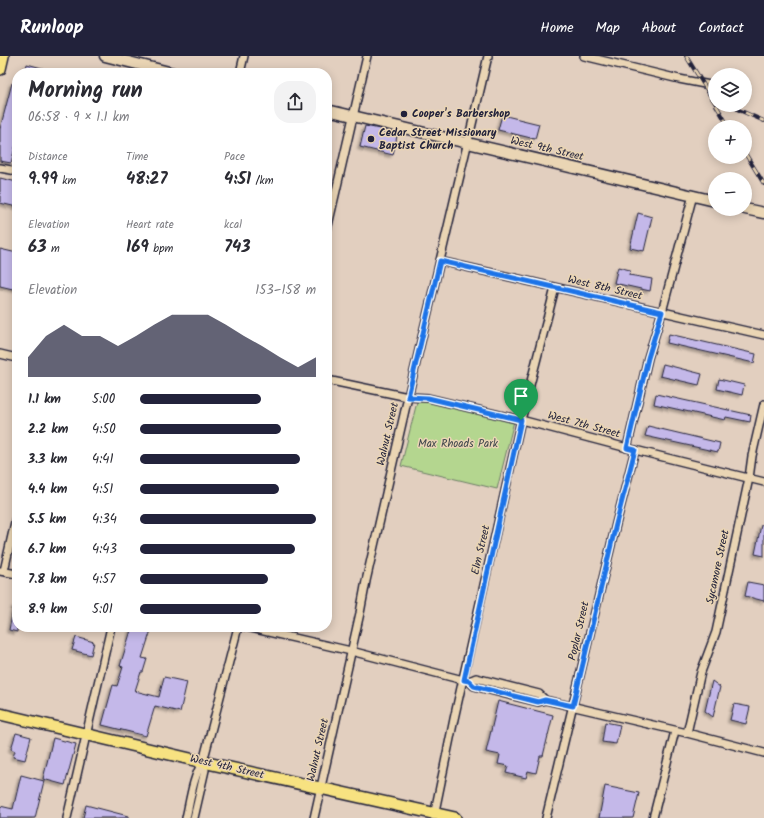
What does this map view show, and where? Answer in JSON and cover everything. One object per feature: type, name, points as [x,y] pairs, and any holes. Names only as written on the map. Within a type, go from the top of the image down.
[{"type":"main road","points":[[0,69],[3,56]]},
{"type":"main road","name":"West 4th Street","points":[[0,714],[321,788],[434,816],[455,818]]},
{"type":"street","points":[[105,56],[153,68]]},
{"type":"street","points":[[241,68],[244,56]]},
{"type":"street","points":[[332,208],[367,56]]},
{"type":"street","name":"Walnut Street","points":[[314,818],[408,397],[488,56]]},
{"type":"street","points":[[584,56],[708,85]]},
{"type":"street","name":"West 9th Street","points":[[332,111],[708,199]]},
{"type":"street","points":[[0,168],[12,171]]},
{"type":"street","points":[[627,448],[648,358],[662,312],[693,195]]},
{"type":"street","points":[[752,211],[764,214]]},
{"type":"street","name":"West 8th Street","points":[[440,261],[764,336]]},
{"type":"street","name":"Elm Street","points":[[434,816],[454,719],[466,680],[521,420],[555,288]]},
{"type":"street","points":[[0,354],[12,357]]},
{"type":"street","name":"West 7th Street","points":[[332,381],[408,397],[428,398],[521,420],[764,482]]},
{"type":"street","name":"Sycamore Street","points":[[687,733],[700,672],[716,632],[764,404]]},
{"type":"street","name":"Poplar Street","points":[[546,818],[635,450]]},
{"type":"street","points":[[12,532],[2,571],[12,573]]},
{"type":"street","points":[[67,818],[110,632]]},
{"type":"street","points":[[186,818],[199,767],[203,762],[237,632]]},
{"type":"street","points":[[268,632],[466,680],[474,686],[538,702],[545,700],[573,706],[764,753]]},
{"type":"street","points":[[653,818],[675,730]]},
{"type":"street","points":[[194,818],[205,770],[203,762]]},
{"type":"green space","name":"Max Rhoads Park","points":[[418,398],[514,421],[497,489],[401,466]]},
{"type":"building","points":[[27,64],[42,68],[26,68]]},
{"type":"building","points":[[12,83],[11,163],[0,161],[0,129]]},
{"type":"building","points":[[502,115],[539,124],[535,139],[498,130]]},
{"type":"building","name":"Cedar Street Missionary Baptist Church","points":[[365,126],[385,130],[384,134],[397,136],[393,155],[360,147]]},
{"type":"building","points":[[0,178],[12,181],[12,206],[0,203]]},
{"type":"building","points":[[638,213],[652,217],[644,251],[630,248]]},
{"type":"building","points":[[0,249],[12,252],[12,289],[0,286]]},
{"type":"building","points":[[618,267],[630,270],[629,275],[652,279],[650,291],[614,283]]},
{"type":"building","points":[[669,334],[756,354],[754,363],[667,343]]},
{"type":"building","points":[[663,364],[702,374],[699,385],[660,376]]},
{"type":"building","points":[[719,379],[744,385],[742,395],[717,389]]},
{"type":"building","points":[[656,394],[751,415],[750,422],[726,417],[725,420],[654,404]]},
{"type":"building","points":[[648,426],[720,443],[718,452],[645,436]]},
{"type":"building","points":[[761,525],[764,525],[764,556],[755,554]]},
{"type":"building","points":[[748,582],[764,585],[764,601],[745,596]]},
{"type":"building","points":[[12,615],[12,631],[9,630]]},
{"type":"building","points":[[130,632],[150,632],[142,658],[147,659],[135,691],[159,697],[164,677],[187,682],[180,712],[155,706],[146,736],[102,725],[113,685],[117,686],[123,667],[120,666]]},
{"type":"building","points":[[76,637],[94,642],[91,655],[72,650]]},
{"type":"building","points":[[712,681],[720,687],[713,717],[705,711]]},
{"type":"building","points":[[498,701],[553,715],[543,756],[540,756],[536,773],[528,771],[526,778],[506,773],[508,766],[498,764],[500,755],[486,752]]},
{"type":"building","points":[[734,704],[750,707],[746,724],[730,720]]},
{"type":"building","points":[[605,722],[620,725],[616,744],[602,742]]},
{"type":"building","points":[[16,733],[31,737],[25,760],[13,757],[15,751],[11,749]]},
{"type":"building","points":[[53,738],[76,744],[65,785],[43,779]]},
{"type":"building","points":[[21,775],[44,781],[35,818],[0,818],[0,806],[13,809]]},
{"type":"building","points":[[605,786],[639,793],[633,818],[599,818]]},
{"type":"building","points":[[86,805],[128,816],[128,818],[83,818]]},
{"type":"railway","points":[[686,56],[708,92]]},
{"type":"railway","points":[[720,112],[725,120]]},
{"type":"railway","points":[[744,112],[764,121]]},
{"type":"railway","points":[[752,164],[764,184]]},
{"type":"place","name":"Cooper's Barbershop","points":[[404,114]]},
{"type":"place","name":"Cedar Street Missionary Baptist Church","points":[[371,139]]},
{"type":"route","points":[[440,261],[662,312],[648,358],[627,448],[635,450],[573,706],[545,700],[538,702],[474,686],[469,681],[464,680],[521,420],[428,398],[408,397],[440,261]]}]
